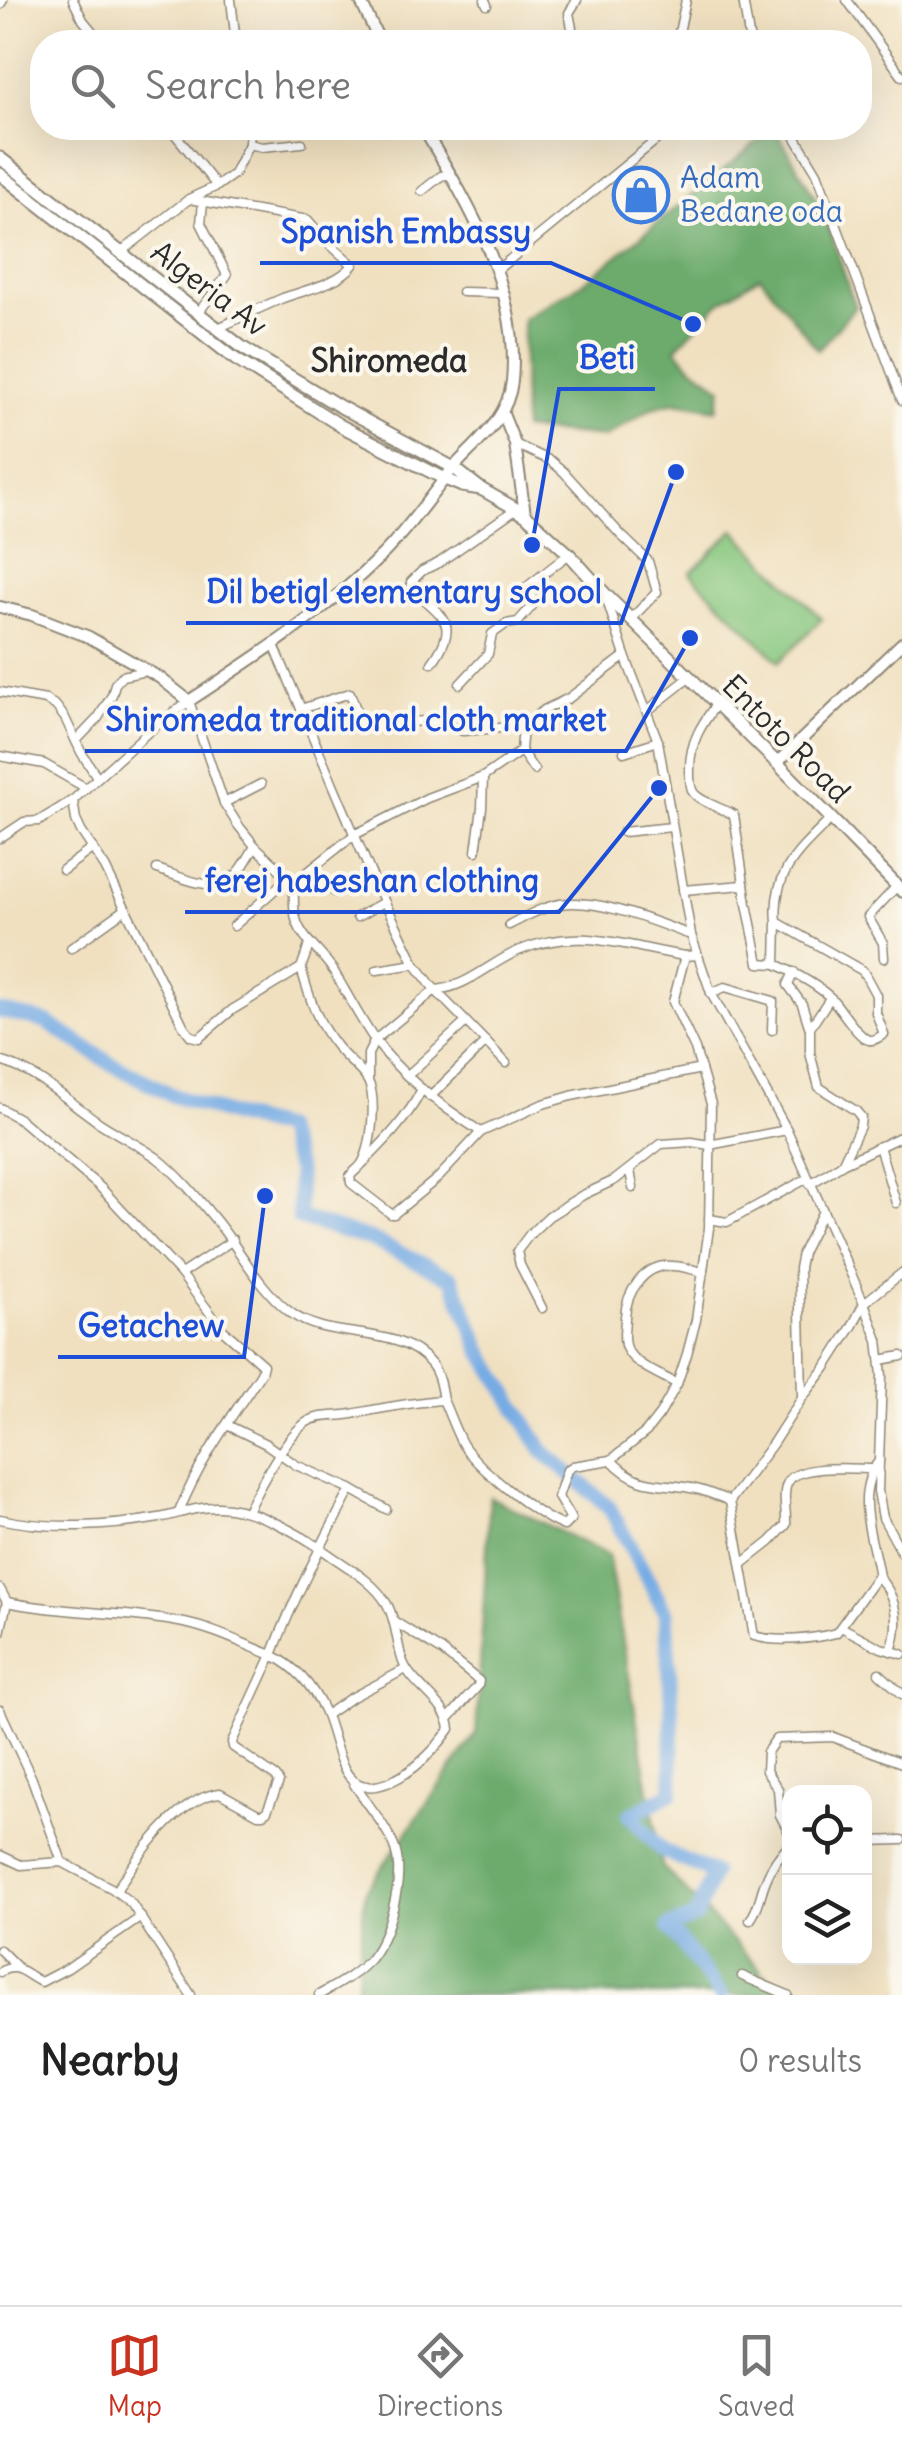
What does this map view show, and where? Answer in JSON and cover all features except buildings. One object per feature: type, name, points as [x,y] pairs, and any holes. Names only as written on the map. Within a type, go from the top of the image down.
[{"type":"main road","name":"Algeria Av","points":[[0,158],[243,348],[454,468],[481,489]]},
{"type":"main road","name":"Algeria Av","points":[[0,174],[235,358],[341,426],[445,480],[481,489]]},
{"type":"main road","name":"Entoto Road","points":[[481,489],[521,511],[569,554],[899,888]]},
{"type":"street","points":[[73,0],[91,30]]},
{"type":"street","points":[[232,0],[235,30]]},
{"type":"street","points":[[360,0],[374,30]]},
{"type":"street","points":[[572,30],[569,14],[577,0]]},
{"type":"street","points":[[679,30],[686,0]]},
{"type":"street","points":[[742,0],[748,30]]},
{"type":"street","points":[[848,0],[869,30]]},
{"type":"street","points":[[872,34],[902,76]]},
{"type":"street","points":[[180,140],[217,186]]},
{"type":"street","points":[[120,253],[189,199],[234,174],[249,140]]},
{"type":"street","points":[[0,838],[24,822],[39,820],[73,800],[188,702],[333,600],[407,528],[503,414],[510,394],[512,364],[503,293],[451,174],[430,140]]},
{"type":"street","points":[[496,270],[655,140]]},
{"type":"street","points":[[797,140],[817,172],[901,394]]},
{"type":"street","points":[[249,144],[302,144]]},
{"type":"street","points":[[422,190],[441,176],[451,174]]},
{"type":"street","points":[[189,199],[308,220],[353,265],[336,278],[218,328]]},
{"type":"street","points":[[198,313],[227,275],[201,224],[203,202]]},
{"type":"street","points":[[462,292],[503,293]]},
{"type":"street","points":[[432,663],[444,647],[444,620],[411,582],[422,571],[521,511],[515,444],[503,414]]},
{"type":"street","points":[[515,444],[564,472],[648,561],[657,592],[632,618]]},
{"type":"street","points":[[460,684],[488,654],[492,634],[506,624],[518,622],[534,603],[530,584],[569,554]]},
{"type":"street","points":[[606,595],[658,741],[697,955],[711,993],[787,1130],[878,1340],[882,1360],[878,1491],[883,1518],[902,1552]]},
{"type":"street","points":[[0,607],[89,636],[172,686],[188,702],[224,803],[256,846],[292,880],[298,924],[375,1040],[430,1097],[481,1132]]},
{"type":"street","points":[[274,644],[372,876],[415,964],[506,1063]]},
{"type":"street","points":[[777,762],[902,644]]},
{"type":"street","points":[[301,709],[350,693],[361,723],[435,721],[463,731],[523,726],[626,656]]},
{"type":"street","points":[[76,741],[98,718],[122,676],[146,670]]},
{"type":"street","points":[[647,711],[690,677]]},
{"type":"street","points":[[0,692],[46,700],[56,706],[97,777]]},
{"type":"street","points":[[717,703],[695,736],[690,750],[690,778],[694,793],[734,815],[759,964],[776,964],[794,972],[830,998],[868,1040],[884,1034],[876,1013],[876,995],[863,972],[777,922]]},
{"type":"street","points":[[523,726],[521,751],[534,770]]},
{"type":"street","points":[[624,752],[658,741]]},
{"type":"street","points":[[234,926],[354,835],[427,798],[484,777],[521,751]]},
{"type":"street","points":[[0,756],[44,764],[86,788]]},
{"type":"street","points":[[476,851],[484,777]]},
{"type":"street","points":[[224,803],[261,784]]},
{"type":"street","points":[[73,800],[76,820],[106,867],[191,1036],[199,1038],[232,1010],[302,968]]},
{"type":"street","points":[[776,964],[776,907],[783,874],[831,818]]},
{"type":"street","points":[[623,832],[672,827]]},
{"type":"street","points":[[157,869],[210,885],[224,883],[239,872],[256,846]]},
{"type":"street","points":[[63,870],[93,848]]},
{"type":"street","points":[[334,892],[372,876]]},
{"type":"street","points":[[683,890],[744,886]]},
{"type":"street","points":[[884,958],[883,944],[868,917],[899,888]]},
{"type":"street","points":[[357,917],[384,902]]},
{"type":"street","points":[[509,925],[540,909],[581,904],[691,935]]},
{"type":"street","points":[[72,948],[126,910]]},
{"type":"street","points":[[362,1163],[374,1115],[368,1054],[375,1040],[435,990],[448,990],[517,952],[581,938],[697,955]]},
{"type":"street","points":[[310,944],[302,968],[311,1004],[337,1048],[368,1081]]},
{"type":"street","points":[[0,1061],[28,1073],[158,1159],[200,1201],[255,1276],[293,1315],[310,1325],[394,1341],[431,1363],[462,1442],[474,1460],[564,1526],[572,1519],[558,1497],[567,1470],[611,1460],[646,1432],[670,1398],[688,1354],[708,1219],[711,1104],[696,1050],[673,1002],[686,956]]},
{"type":"street","points":[[378,970],[415,964]]},
{"type":"street","points":[[794,972],[788,984],[802,1004],[810,1028],[810,1053],[819,1087],[861,1117],[842,1164]]},
{"type":"street","points":[[711,993],[725,986],[773,1001],[772,1030]]},
{"type":"street","points":[[810,1028],[830,998]]},
{"type":"street","points":[[408,1075],[466,1022]]},
{"type":"street","points":[[430,1097],[486,1042]]},
{"type":"street","points":[[422,1089],[390,1136],[350,1176],[350,1183],[390,1214],[439,1177],[481,1132],[571,1096],[700,1068]]},
{"type":"street","points":[[0,1108],[22,1120],[100,1188],[181,1274],[222,1329],[263,1364],[261,1373],[209,1450],[179,1512]]},
{"type":"street","points":[[542,1308],[517,1251],[549,1216],[630,1170],[662,1144],[709,1145],[787,1130]]},
{"type":"street","points":[[708,1219],[727,1222],[902,1136]]},
{"type":"street","points":[[879,1146],[896,1202]]},
{"type":"street","points":[[630,1170],[633,1188]]},
{"type":"street","points":[[802,1398],[799,1268],[823,1210]]},
{"type":"street","points":[[181,1274],[232,1240]]},
{"type":"street","points":[[676,1384],[627,1351],[626,1307],[634,1286],[657,1268],[673,1266],[703,1272]]},
{"type":"street","points":[[878,1575],[836,1633],[760,1639],[754,1636],[730,1501],[825,1369],[864,1303],[902,1273]]},
{"type":"street","points":[[882,1360],[902,1356]]},
{"type":"street","points":[[247,1512],[301,1426],[316,1418],[444,1400]]},
{"type":"street","points":[[228,1424],[296,1465],[386,1509]]},
{"type":"street","points":[[611,1460],[622,1472],[648,1484],[700,1490],[730,1501]]},
{"type":"street","points":[[742,1564],[786,1525],[789,1480],[818,1469],[876,1465]]},
{"type":"street","points":[[876,1465],[866,1502],[866,1525],[878,1575],[897,1616],[891,1651]]},
{"type":"street","points":[[116,1891],[137,1856],[161,1828],[205,1796],[220,1793],[258,1814],[266,1811],[279,1782],[232,1742],[293,1602],[351,1489]]},
{"type":"street","points":[[0,1519],[33,1526],[92,1524],[217,1507],[247,1512],[320,1548],[379,1592],[395,1622],[406,1669],[449,1718],[450,1729],[436,1750],[400,1777],[375,1789],[362,1788],[352,1781]]},
{"type":"street","points":[[0,1589],[6,1602],[0,1633]]},
{"type":"street","points":[[6,1602],[190,1624],[286,1662],[314,1692],[326,1715],[336,1751],[395,1849],[398,1878],[394,1907],[380,1944],[368,1961],[319,1995]]},
{"type":"street","points":[[395,1622],[479,1681],[449,1718]]},
{"type":"street","points":[[841,1628],[902,1654]]},
{"type":"street","points":[[326,1715],[406,1669]]},
{"type":"street","points":[[879,1673],[902,1694]]},
{"type":"street","points":[[0,1710],[32,1779],[62,1862]]},
{"type":"street","points":[[782,1819],[778,1790],[766,1771],[767,1752],[776,1739],[833,1736],[902,1763]]},
{"type":"street","points":[[872,1841],[902,1840]]},
{"type":"street","points":[[750,1920],[774,1861],[782,1852]]},
{"type":"street","points":[[0,1855],[22,1864],[62,1862],[116,1891],[131,1903],[191,1995]]},
{"type":"street","points":[[0,1950],[40,1982],[68,1968],[141,1917]]},
{"type":"street","points":[[0,1972],[18,1968]]},
{"type":"street","points":[[742,1976],[788,1995]]},
{"type":"green space","points":[[760,140],[782,140],[830,230],[855,307],[818,350],[760,276],[719,303],[676,348],[688,363],[722,388],[717,409],[676,402],[652,408],[605,437],[523,429],[523,319],[587,280]]},
{"type":"green space","points":[[734,530],[822,619],[779,662],[690,573]]},
{"type":"green space","points":[[490,1497],[608,1555],[662,1866],[785,1995],[356,1995],[365,1892],[476,1734]]},
{"type":"waterway","points":[[0,1011],[46,1022],[110,1063],[174,1096],[283,1129],[298,1170],[299,1218],[372,1240],[452,1278],[482,1352],[543,1451],[609,1507],[666,1613],[672,1793],[630,1815],[663,1851],[713,1873],[696,1917],[669,1927],[721,1995]]},
{"type":"place","name":"Adam Bedane oda","points":[[641,195]]},
{"type":"place","name":"Spanish Embassy","points":[[693,324]]},
{"type":"place","name":"Dil betigl elementary school","points":[[676,472]]},
{"type":"place","name":"Beti","points":[[532,545]]},
{"type":"place","name":"Shiromeda traditional cloth market","points":[[690,638]]},
{"type":"place","name":"ferej habeshan clothing","points":[[659,788]]},
{"type":"place","name":"Getachew","points":[[265,1196]]},
{"type":"district","name":"Shiromeda","points":[[389,361]]}]
